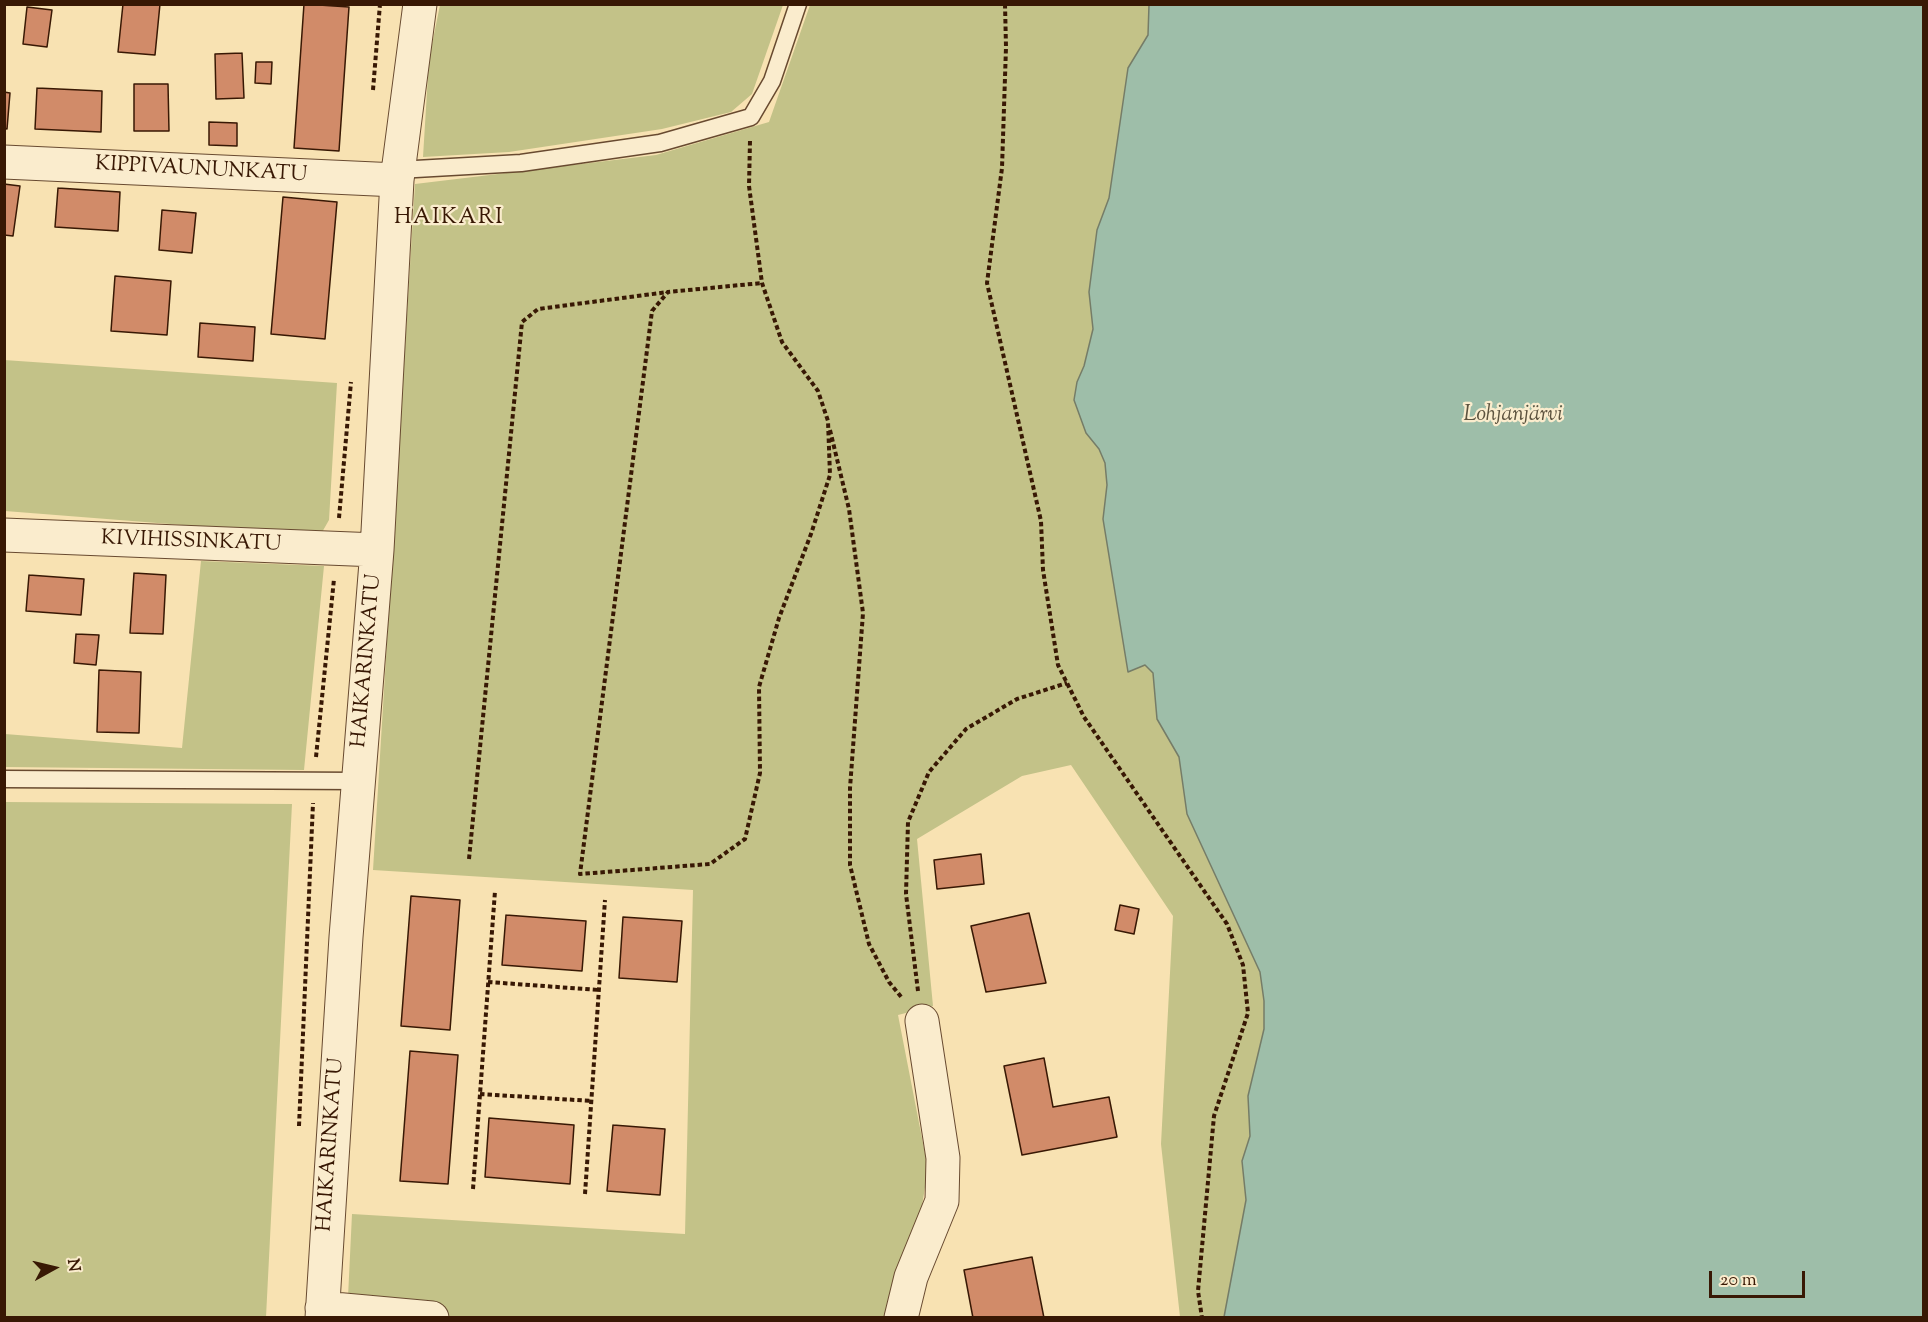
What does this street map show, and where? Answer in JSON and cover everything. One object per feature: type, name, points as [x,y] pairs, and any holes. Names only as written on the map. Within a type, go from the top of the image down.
[{"type":"street","name":"HAIKARINKATU","points":[[322,1313],[358,781],[377,550],[398,175],[420,4]]},
{"type":"street","name":"KIPPIVAUNUNKATU","points":[[4,162],[398,175]]},
{"type":"street","name":"KIVIHISSINKATU","points":[[4,536],[377,550]]},
{"type":"street","points":[[902,1317],[911,1277],[942,1202],[943,1158],[922,1022]]},
{"type":"street","points":[[322,1313],[432,1317]]},
{"type":"lane","points":[[398,175],[521,163],[648,145],[751,117],[772,81],[798,4]]},
{"type":"lane","points":[[4,779],[358,781]]},
{"type":"path","points":[[373,96],[380,4]]},
{"type":"path","points":[[1005,4],[1002,168],[987,283],[1041,521],[1043,570],[1058,665],[1084,717],[1227,924],[1243,965],[1248,1013],[1214,1116],[1198,1291],[1202,1317]]},
{"type":"path","points":[[751,117],[749,186],[762,283],[782,342],[818,391],[828,421],[849,509],[863,613],[850,788],[850,865],[869,944],[889,982],[922,1022]]},
{"type":"path","points":[[469,859],[522,322],[538,309],[668,292],[762,283]]},
{"type":"path","points":[[668,292],[652,311],[580,874],[710,864],[745,839],[760,773],[759,687],[779,618],[811,534],[830,475],[828,421]]},
{"type":"path","points":[[298,1127],[314,781],[352,370]]},
{"type":"path","points":[[922,1022],[906,894],[908,822],[929,771],[966,729],[1017,699],[1067,683]]},
{"type":"path","points":[[473,1189],[495,891]]},
{"type":"path","points":[[585,1194],[605,900]]},
{"type":"path","points":[[488,982],[599,990]]},
{"type":"path","points":[[480,1094],[592,1101]]},
{"type":"shaded area","points":[[440,5],[783,5],[752,94],[731,112],[662,129],[509,152],[423,157],[429,59]]},
{"type":"shaded area","points":[[810,5],[1149,5],[1148,35],[1128,68],[1109,198],[1097,230],[1089,292],[1093,329],[1084,366],[1077,382],[1086,433],[1099,449],[1105,463],[1107,485],[1103,519],[1128,672],[1145,665],[1153,673],[1157,719],[1179,757],[1187,814],[1260,972],[1264,1001],[1264,1029],[1248,1096],[1250,1136],[1242,1161],[1246,1200],[1224,1317],[1180,1317],[1161,1144],[1173,916],[1071,765],[1022,776],[917,839],[933,1006],[898,1015],[928,1169],[919,1224],[887,1317],[347,1318],[352,1214],[685,1234],[693,890],[373,870],[415,184],[656,155],[769,122]]},
{"type":"shaded area","points":[[4,360],[337,383],[329,520],[321,534],[310,535],[5,511]]},
{"type":"shaded area","points":[[201,561],[324,566],[304,770],[5,767],[5,734],[182,748]]},
{"type":"shaded area","points":[[5,802],[292,804],[266,1317],[5,1317]]},
{"type":"water","name":"Lohjanjärvi","points":[[1149,5],[1923,5],[1923,1317],[1224,1317],[1246,1200],[1242,1161],[1250,1136],[1248,1096],[1264,1029],[1264,1001],[1260,972],[1187,814],[1179,757],[1157,719],[1153,673],[1145,665],[1128,672],[1103,519],[1107,485],[1105,463],[1099,449],[1086,433],[1074,400],[1093,329],[1089,292],[1097,230],[1109,198],[1128,68],[1148,35]]},
{"type":"building","points":[[123,4],[160,4],[155,55],[118,52]]},
{"type":"building","points":[[304,4],[349,7],[339,151],[294,148]]},
{"type":"building","points":[[27,7],[52,10],[47,47],[23,44]]},
{"type":"building","points":[[242,53],[244,98],[216,99],[215,54]]},
{"type":"building","points":[[256,62],[272,62],[271,84],[255,83]]},
{"type":"building","points":[[134,84],[168,84],[169,131],[134,131]]},
{"type":"building","points":[[37,88],[102,91],[101,132],[35,129]]},
{"type":"building","points":[[4,92],[10,93],[7,129],[4,128]]},
{"type":"building","points":[[209,122],[237,123],[237,146],[209,145]]},
{"type":"building","points":[[4,184],[20,186],[13,236],[4,235]]},
{"type":"building","points":[[58,188],[120,192],[118,231],[55,227]]},
{"type":"building","points":[[283,197],[337,202],[325,339],[271,334]]},
{"type":"building","points":[[162,210],[196,213],[192,253],[159,250]]},
{"type":"building","points":[[115,276],[171,281],[167,335],[111,331]]},
{"type":"building","points":[[200,323],[255,327],[253,361],[198,357]]},
{"type":"building","points":[[134,573],[166,575],[163,634],[130,633]]},
{"type":"building","points":[[29,575],[84,579],[81,615],[26,611]]},
{"type":"building","points":[[76,634],[99,635],[96,665],[74,663]]},
{"type":"building","points":[[99,670],[141,672],[139,733],[97,732]]},
{"type":"building","points":[[981,854],[984,884],[937,889],[934,860]]},
{"type":"building","points":[[411,896],[460,900],[450,1030],[401,1026]]},
{"type":"building","points":[[1120,905],[1139,909],[1134,934],[1115,930]]},
{"type":"building","points":[[1029,913],[1046,983],[986,992],[971,926]]},
{"type":"building","points":[[506,915],[586,921],[582,971],[502,965]]},
{"type":"building","points":[[623,917],[682,921],[677,982],[619,978]]},
{"type":"building","points":[[410,1051],[458,1055],[448,1184],[400,1181]]},
{"type":"building","points":[[1044,1058],[1053,1107],[1109,1097],[1117,1137],[1022,1155],[1004,1066]]},
{"type":"building","points":[[489,1118],[574,1125],[570,1184],[485,1177]]},
{"type":"building","points":[[613,1125],[665,1129],[660,1195],[607,1191]]},
{"type":"building","points":[[1032,1257],[1044,1318],[973,1318],[964,1270]]},
{"type":"district","name":"HAIKARI","points":[[449,219]]}]
